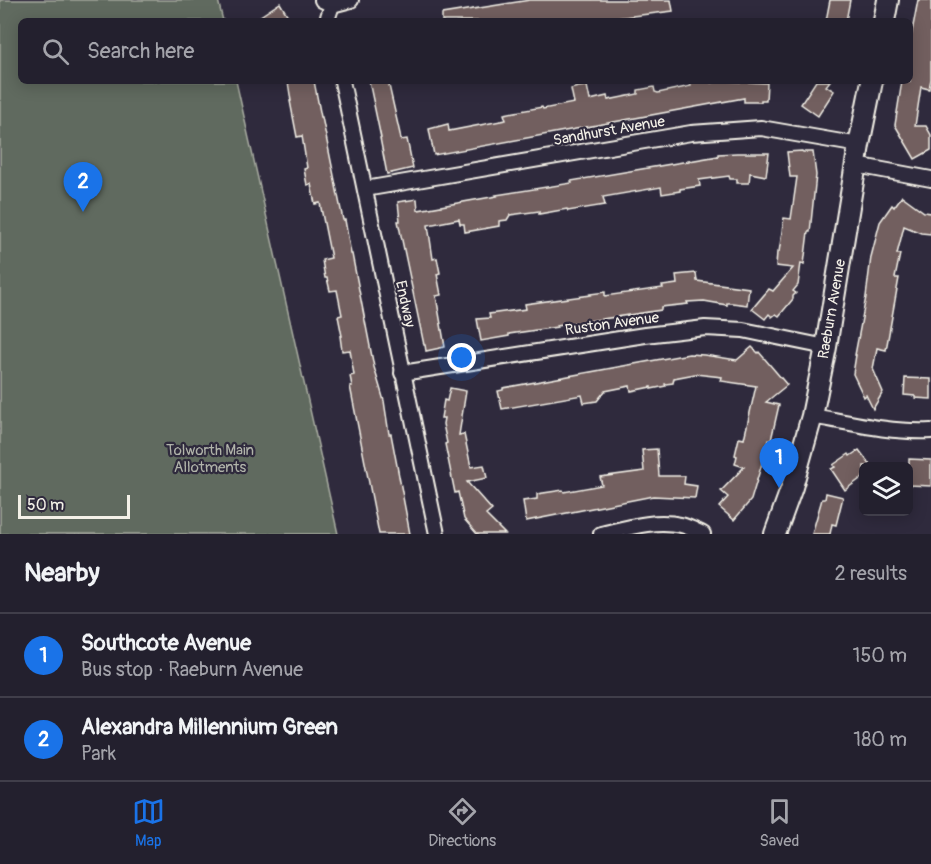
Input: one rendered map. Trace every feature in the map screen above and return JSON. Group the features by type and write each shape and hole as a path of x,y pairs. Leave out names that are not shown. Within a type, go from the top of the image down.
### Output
{"street":[{"path":"328,18 327,3 351,0"},
{"path":"885,18 888,0"},
{"name":"Endway","path":"343,84 437,534"},
{"name":"Raeburn Avenue","path":"776,534 812,416 826,348 859,145 871,84"},
{"name":"Sandhurst Avenue","path":"365,189 691,133 761,128 859,145"},
{"path":"856,165 931,179"},
{"name":"Ruston Avenue","path":"402,373 645,335 705,328 743,330 826,348"},
{"path":"812,416 880,428 915,432 931,431"},
{"path":"601,534 649,523 684,526 703,534"}],"green space":[{"name":"Tolworth Main Allotments","path":"0,0 218,0 222,18 18,18 18,84 237,84 338,534 0,534"}],"building":[{"path":"530,0 671,0 673,11 616,18 442,18 442,14"},
{"path":"830,0 850,0 847,18 827,18"},
{"path":"918,0 931,0 931,79 929,89 921,87 915,126 926,126 931,135 931,150 915,159 895,125 902,84 913,84 913,26"},
{"path":"280,3 289,18 258,18"},
{"path":"288,84 315,84 343,220 345,220 374,367 384,401 389,434 391,434 410,534 379,534 350,386 352,386 350,376 354,375 350,350 342,351 338,316 342,315 337,290 330,291 322,260 331,258 320,203 315,204 311,184 307,185 302,136 297,137"},
{"path":"370,84 389,84 401,140 407,139 413,168 387,174"},
{"path":"691,84 767,84 766,100 744,102 744,98 434,155 429,129 448,124 449,131 506,120 504,114 574,103 571,89 578,87 587,86 590,100 607,96 608,100 638,94 638,90 654,87 655,92 658,93 691,86"},
{"path":"814,84 828,84 826,86 834,91 818,116 801,104"},
{"path":"787,152 813,152 816,175 804,264 801,263 798,285 793,291 796,293 793,299 779,316 776,314 772,317 769,314 765,319 752,309 769,289 773,291 793,268 776,266 777,252 779,252 784,218 791,219 797,177 790,177"},
{"path":"769,153 766,176 750,173 749,183 737,183 737,179 730,179 729,176 699,180 700,186 662,194 661,187 603,197 605,205 568,211 567,209 539,214 539,211 510,215 507,220 499,221 499,226 465,232 464,224 460,224 459,219 428,225 433,259 437,258 440,273 437,274 441,295 436,296 445,347 426,351 398,221 400,221 398,202 417,199 418,210 718,156 718,154"},
{"path":"902,196 924,212 931,213 931,234 921,233 904,226 897,254 900,254 895,278 899,278 886,350 877,348 873,369 883,392 873,409 866,395 864,397 853,374 855,355 871,257 880,222 892,205 894,207"},
{"path":"696,273 697,281 749,288 747,305 727,303 727,305 704,301 687,302 688,304 661,307 661,310 509,334 509,336 481,341 477,319 490,318 489,314 526,309 525,304 590,294 605,292 605,296 663,288 662,286 677,284 676,275"},
{"path":"752,347 787,385 766,402 779,405 771,440 769,440 751,500 734,520 719,507 728,497 721,491 744,467 735,464 737,456 735,455 739,438 744,439 756,386 721,381 722,377 695,374 674,378 673,383 651,389 651,387 631,391 630,386 605,391 597,401 584,403 582,395 502,409 498,391 503,388 689,354 737,360"},
{"path":"905,378 931,379 931,399 904,395"},
{"path":"450,388 466,391 459,435 464,434 471,467 484,465 487,478 467,482 492,510 486,515 505,534 477,534 464,519 458,492 455,493 445,444 447,443 444,418 441,418 444,400 447,401"},
{"path":"657,449 659,476 685,476 684,484 697,486 695,498 653,496 526,521 523,501 537,499 537,494 602,485 600,477 644,471 642,450"},
{"path":"859,450 868,462 859,462 859,480 845,490 831,469 849,454 850,456"},
{"path":"909,459 931,460 931,486 913,485 913,462 909,462"},
{"path":"826,493 843,497 836,525 832,524 830,534 812,534 822,499 825,499"}],"place":[{"name":"Alexandra Millennium Green","path":"83,212"},
{"name":"Southcote Avenue","path":"779,488"}]}
